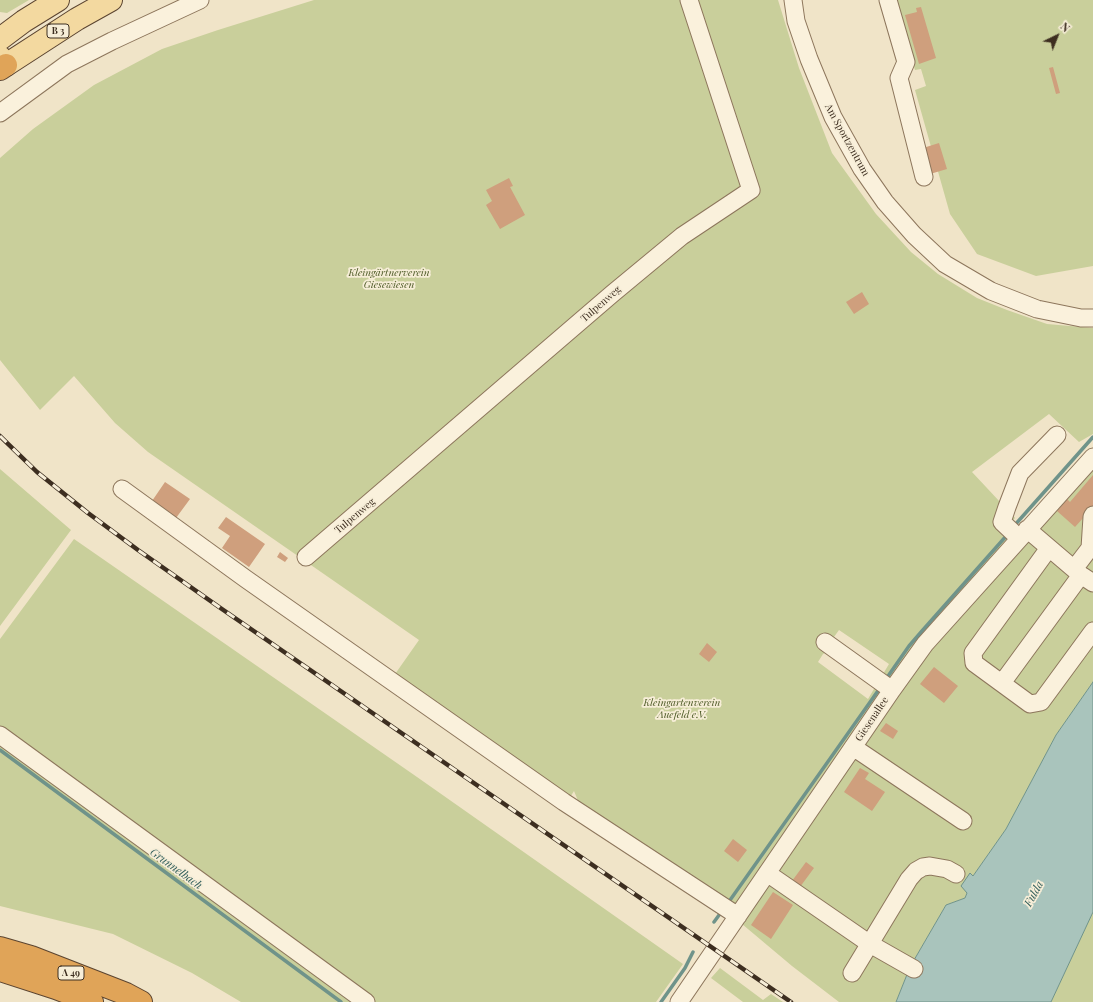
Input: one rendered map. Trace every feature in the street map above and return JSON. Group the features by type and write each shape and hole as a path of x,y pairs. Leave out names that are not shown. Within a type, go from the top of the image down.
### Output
{"highway":[{"name":"A 49","path":"0,948 32,957 126,994 141,1002"},
{"name":"A 49","path":"0,970 56,988 92,1002"}],"main road":[{"name":"B 3","path":"0,39 24,21 58,0"},
{"name":"B 3","path":"2,64 111,0"}],"street":[{"path":"0,113 67,64 112,41 200,0"},
{"name":"Tulpenweg","path":"306,557 612,294 682,236 751,190 689,0"},
{"name":"Am Sportzentrum","path":"793,0 796,21 832,117 862,170 885,202 914,235 945,264 991,291 1037,309 1081,318 1093,318"},
{"path":"888,0 906,62 899,78 924,177"},
{"path":"1057,435 1020,473 1002,522 1017,532 1049,548 1083,575"},
{"name":"Giesenallee","path":"679,1002 730,914 767,873 853,747 886,686 925,644 1017,532 1093,457"},
{"path":"122,489 246,579 564,802 730,914"},
{"path":"1002,683 1083,575 1090,548 1093,515"},
{"path":"1049,548 973,653 974,662 1030,704 1041,702 1093,631"},
{"path":"825,642 886,686"},
{"path":"0,735 366,1002"},
{"path":"853,747 963,821"},
{"path":"852,973 909,879 916,871 923,867 930,866 947,869 956,874"},
{"path":"767,873 870,944 914,969"}],"green space":[{"path":"0,0 29,0 7,13 0,12"},
{"path":"314,0 778,0 799,68 832,153 876,214 911,252 938,274 977,298 1047,324 1093,328 1093,434 1079,442 1049,414 972,472 1015,518 1004,530 1023,547 1093,469 1093,682 1056,735 1006,829 973,876 970,874 965,898 946,905 910,967 896,1002 839,1002 792,966 742,924 581,808 574,791 569,799 393,677 419,640 148,452 115,423 74,376 40,410 0,360 0,158 33,129 94,85 162,49","holes":["839,630 889,664 868,699 818,662 823,654 827,652"]},
{"path":"894,0 1093,0 1093,266 1036,276 977,254 950,214 915,90 926,86 921,69 915,70"},
{"path":"0,469 71,530 0,626"},
{"path":"74,539 683,964 656,1002 374,1002 0,727 0,639"},
{"path":"0,743 355,1002 241,1002 192,973 113,934 0,906"},
{"path":"1093,912 1093,1002 1051,1002 1089,920"},
{"path":"720,968 763,1000 771,994 783,1002 743,1002 711,978"}],"water":[{"name":"Fulda","path":"1093,682 1093,912 1051,1002 896,1002 910,967 946,905 965,898 967,893 961,886 970,873 973,876 1006,829 1056,735"}],"building":[{"path":"921,7 936,58 919,64 905,15 917,12 916,8"},
{"path":"1053,67 1060,93 1056,94 1049,68"},
{"path":"939,143 947,169 930,174 923,148"},
{"path":"509,178 513,186 510,187 525,215 500,229 486,205 492,201 486,190"},
{"path":"862,292 869,304 854,314 846,302"},
{"path":"1093,475 1093,507 1075,527 1057,511 1067,499 1070,502"},
{"path":"165,482 190,499 176,518 152,501"},
{"path":"226,517 265,544 249,567 222,548 230,536 218,528"},
{"path":"280,552 288,558 285,562 277,557"},
{"path":"707,643 717,652 709,662 699,654"},
{"path":"934,667 958,686 944,703 920,684"},
{"path":"886,723 898,731 893,739 880,731"},
{"path":"860,768 869,773 865,779 885,792 872,811 844,792"},
{"path":"733,839 747,850 738,862 724,851"},
{"path":"806,862 814,868 800,887 792,881"},
{"path":"773,892 793,905 771,939 751,925"}],"waterway":[{"path":"1014,526 1093,437"},
{"path":"886,679 909,646 1008,534"},
{"path":"728,903 880,688"},
{"name":"Grunnelbach","path":"0,750 341,1002"},
{"path":"714,922 722,911"},
{"path":"661,1002 685,968 693,952"}],"railway":[{"path":"0,436 37,472 88,513 138,550 791,1002"}],"park label":[{"name":"Kleingärtnerverein Giesewiesen","path":"389,278"},
{"name":"Kleingartenverein Auefeld e.V.","path":"682,708"}]}
